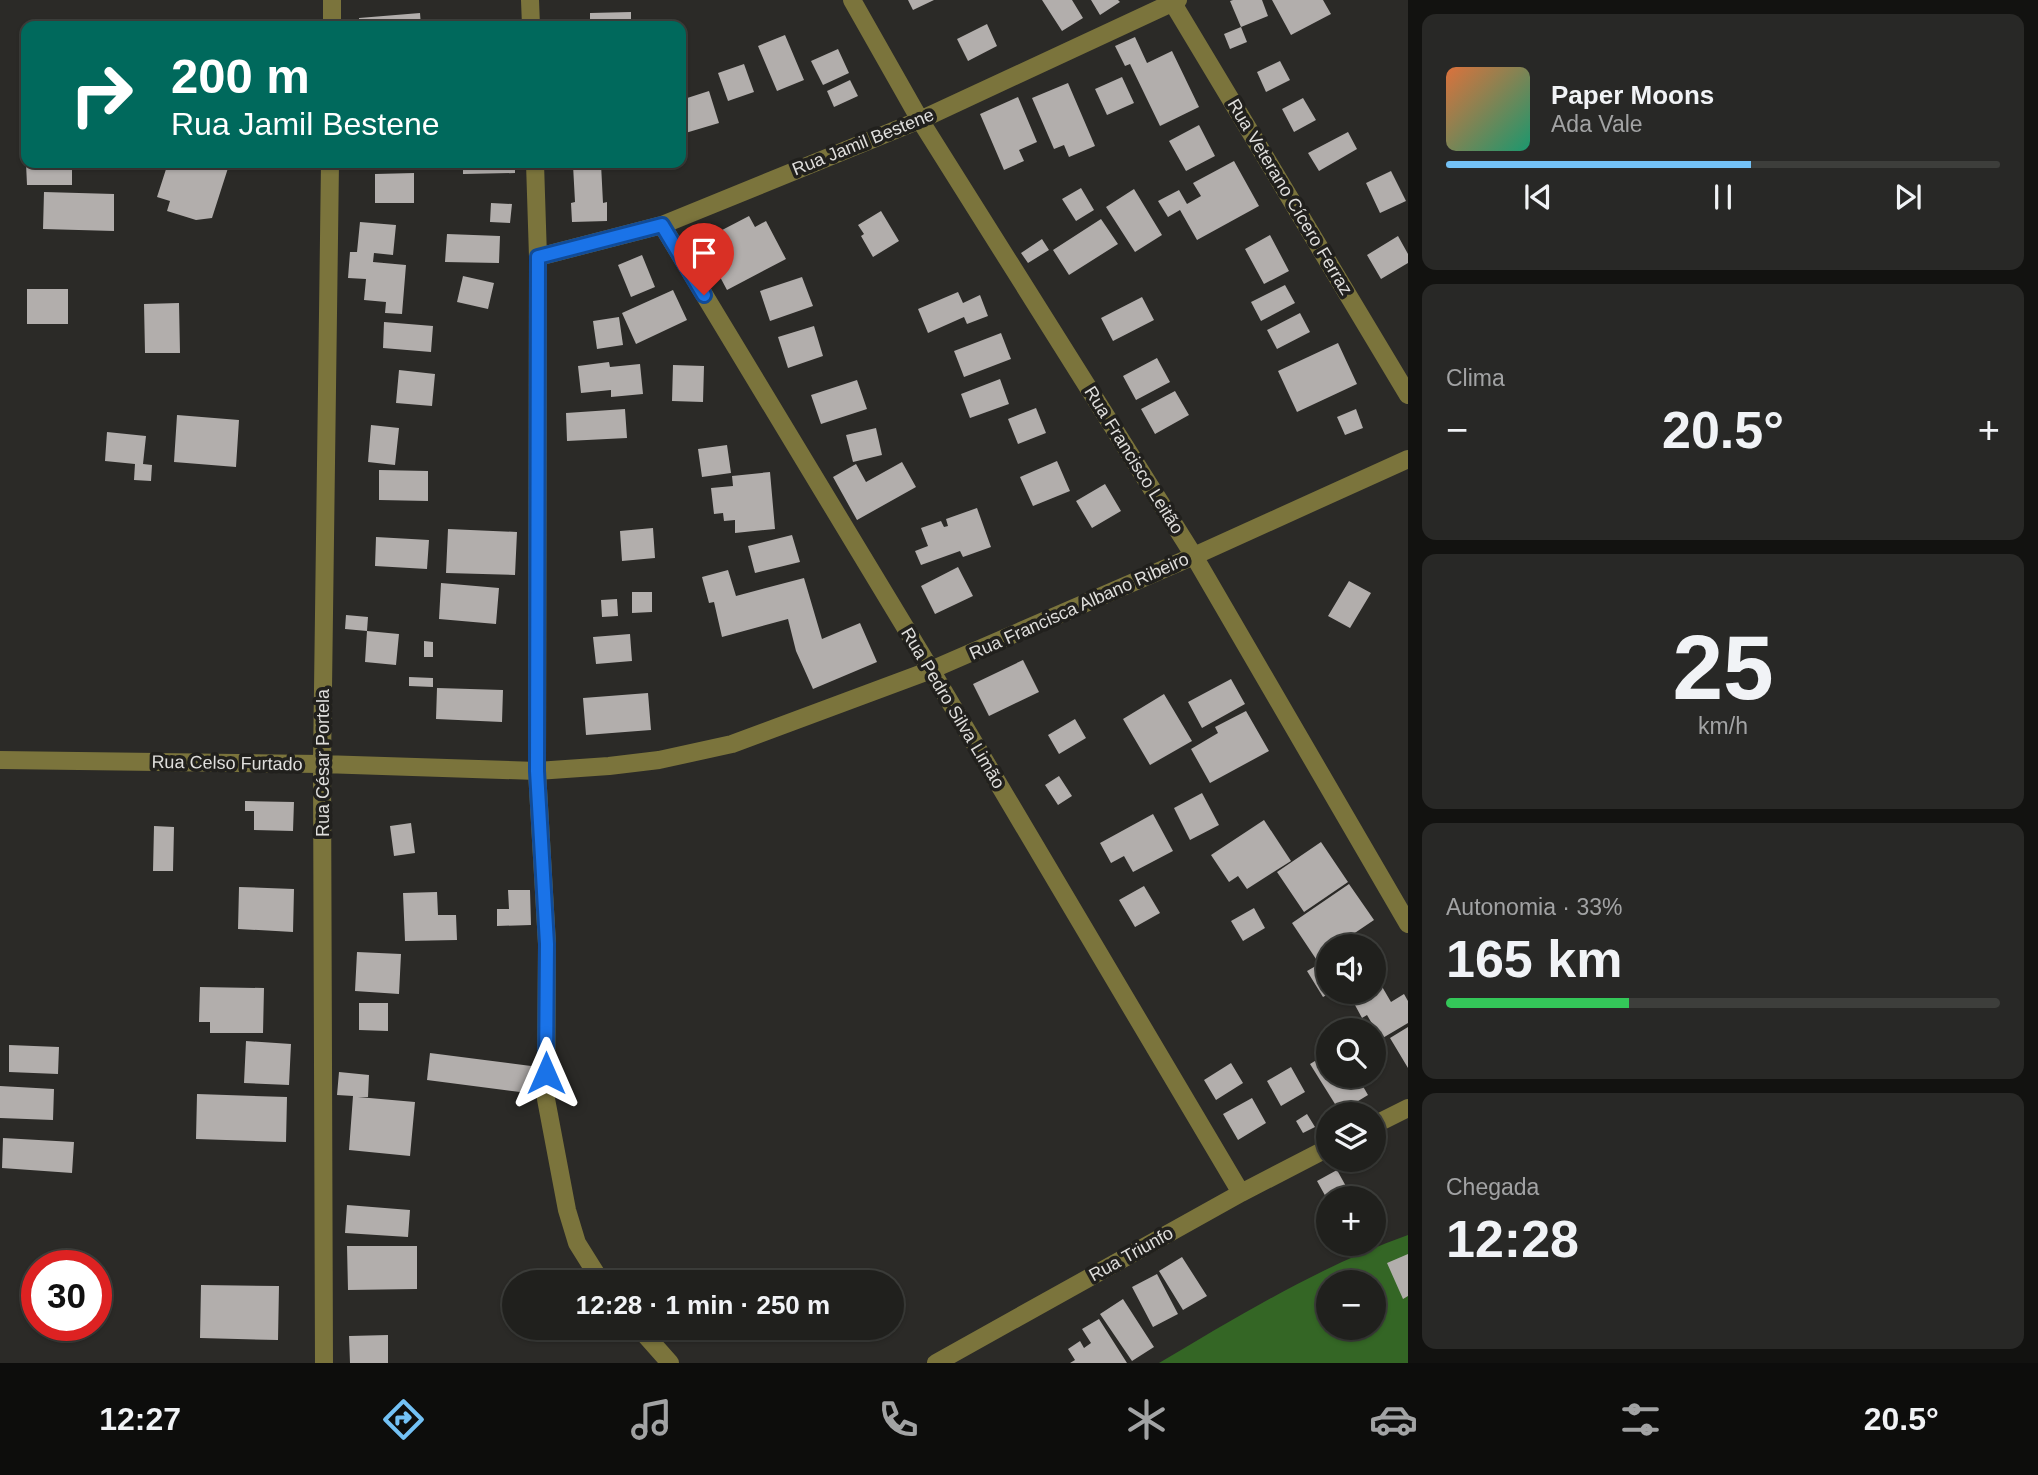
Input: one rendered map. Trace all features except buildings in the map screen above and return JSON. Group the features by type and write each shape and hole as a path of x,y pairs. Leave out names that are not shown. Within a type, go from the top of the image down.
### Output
{"street":[{"path":"332,0 332,21"},
{"path":"530,0 531,21"},
{"name":"Rua Francisco Leitão","path":"852,0 920,120 1194,556 1408,924"},
{"name":"Rua Jamil Bestene","path":"538,257 662,225 920,120 1174,1"},
{"name":"Rua Veterano Cícero Ferraz","path":"1174,1 1408,395"},
{"name":"Rua César Portela","path":"324,1363 322,764 330,168"},
{"path":"535,168 538,257 537,771 547,944 546,1099 567,1210 577,1242 594,1270"},
{"name":"Rua Pedro Silva Limão","path":"662,225 931,670 1241,1193"},
{"name":"Rua Francisca Albano Ribeiro","path":"537,771 659,760 732,744 931,670 1194,556 1408,459"},
{"name":"Rua Celso Furtado","path":"0,760 322,764 537,771"},
{"path":"1386,1119 1408,1108"},
{"name":"Rua Triunfo","path":"936,1363 1241,1193 1316,1155"},
{"path":"650,1340 670,1363"}],"green space":[{"path":"1408,1235 1408,1363 1159,1363 1316,1275 1316,1340 1386,1340 1386,1270 1326,1270 1354,1256 1386,1256 1386,1243"}],"route":[{"path":"546,1073 547,944 537,771 538,257 662,225 704,295"}]}
